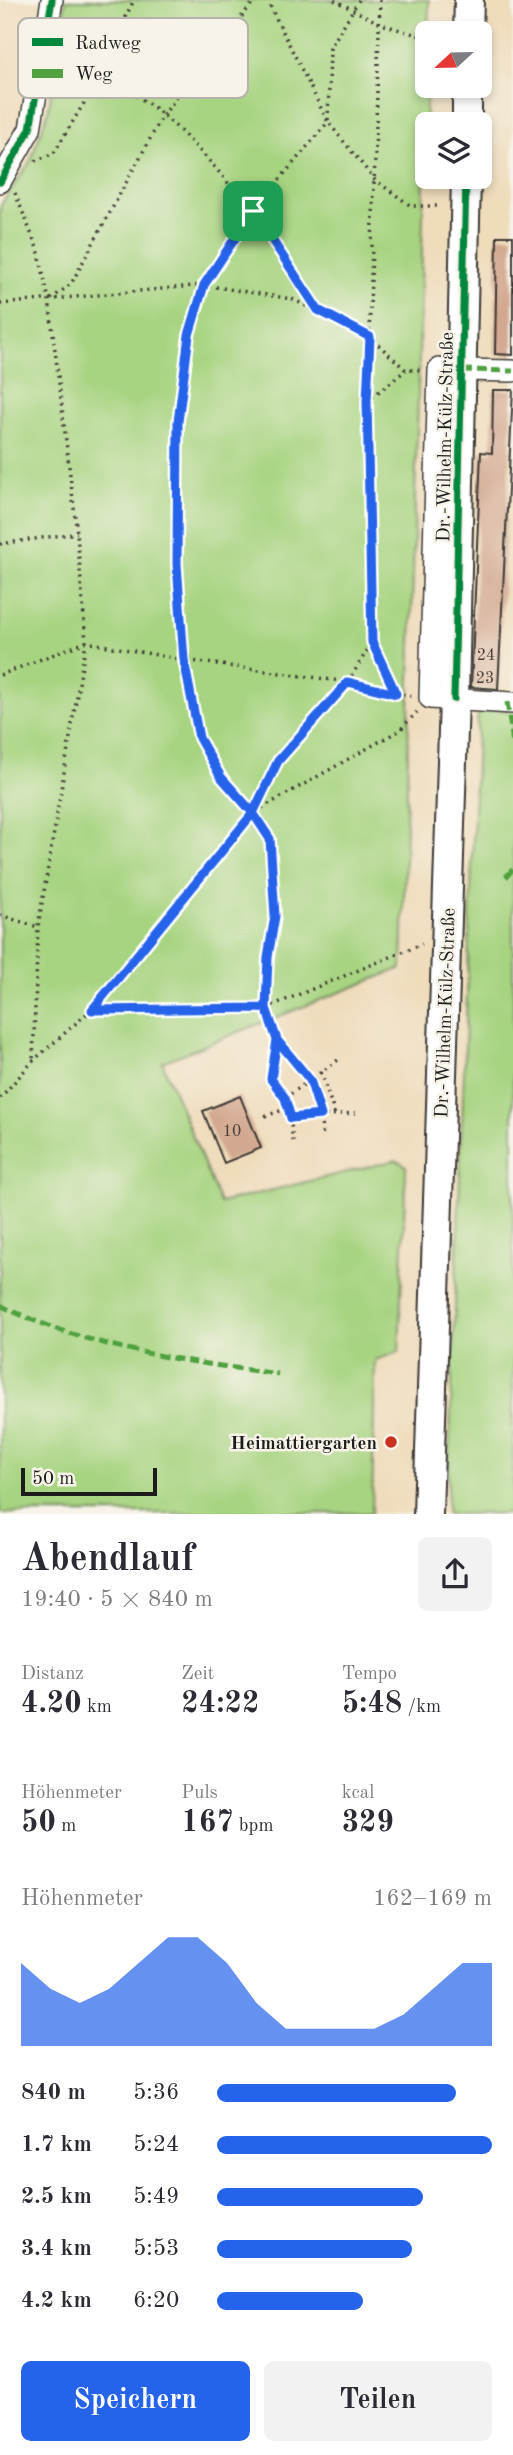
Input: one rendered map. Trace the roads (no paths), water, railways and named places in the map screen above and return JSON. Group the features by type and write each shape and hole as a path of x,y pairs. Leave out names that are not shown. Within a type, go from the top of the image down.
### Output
{"main road":[{"path":"468,21 469,0"},
{"name":"Dr.-Wilhelm-Külz-Straße","path":"428,1514 450,370 465,189"}],"street":[{"path":"49,18 52,0"},
{"path":"3,178 30,129 35,98"},
{"path":"450,370 513,371"},
{"path":"442,699 513,703"}],"place":[{"name":"Heimattiergarten","path":"391,1442"}]}
